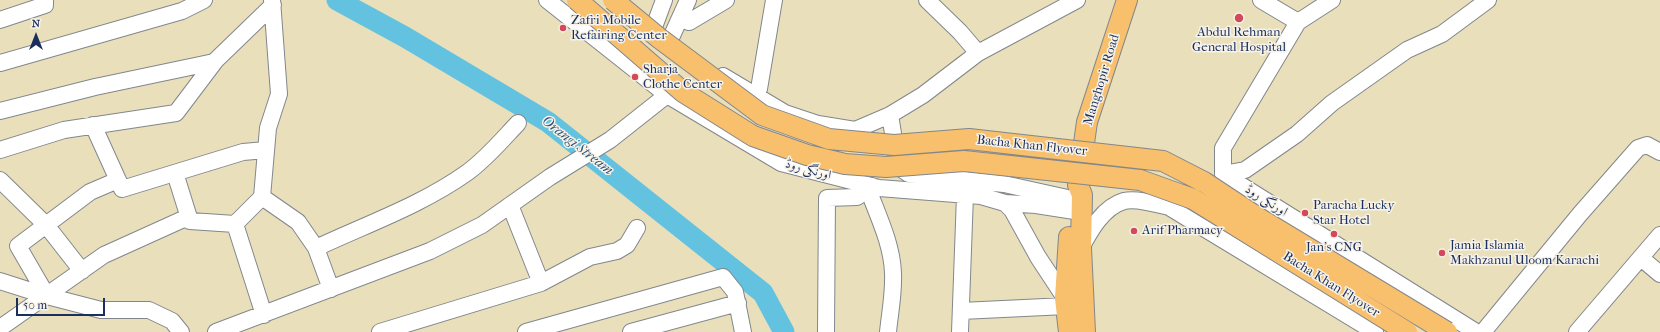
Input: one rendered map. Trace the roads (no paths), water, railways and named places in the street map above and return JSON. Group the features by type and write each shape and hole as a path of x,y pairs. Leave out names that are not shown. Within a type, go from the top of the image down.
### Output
{"main road":[{"name":"Bacha Khan Flyover","path":"577,0 683,92 753,136 807,155 845,164 886,167 964,162 1140,180 1194,199 1407,332"},
{"name":"Bacha Khan Flyover","path":"613,0 659,38 762,115 829,139 894,145 969,139 1163,160 1204,182 1257,217 1447,332"},
{"name":"Manghopir Road","path":"1069,332 1065,302 1076,202 1087,122 1127,0"},
{"name":"Manghopir Road","path":"1076,202 1085,332"}],"street":[{"path":"0,20 45,5 45,0"},
{"path":"0,63 182,11 204,0"},
{"name":"اورنگی روڈ","path":"547,0 666,95 782,164 870,188 965,195 996,200 1005,204 1036,205 1076,202"},
{"path":"621,0 702,64 786,113 818,124 855,130 869,126 890,115 923,95 978,53 1077,0"},
{"path":"654,27 664,0"},
{"path":"670,40 681,19 688,0"},
{"path":"681,19 689,22 726,0"},
{"path":"759,89 774,0"},
{"path":"927,0 960,32 978,53"},
{"path":"1261,0 1298,22"},
{"path":"1332,0 1298,22 1223,148 1223,174 1244,170 1296,134 1332,103 1401,54 1442,34 1488,0"},
{"path":"0,150 64,130 176,113 216,60 273,3"},
{"path":"175,173 190,221 234,224 262,197 268,128 279,94 273,3"},
{"path":"0,111 136,78 191,68 216,60"},
{"path":"216,332 430,251 482,225 550,177 610,140 666,95"},
{"path":"890,115 898,164 909,174 1004,184 1076,202"},
{"path":"316,248 429,198 468,172 518,123"},
{"path":"92,126 122,189 243,152 266,150"},
{"path":"1483,332 1580,214 1638,148 1648,145 1660,152"},
{"name":"اورنگی روڈ","path":"1223,174 1476,332"},
{"path":"0,180 46,225 82,271"},
{"path":"47,296 18,246 90,192 118,180"},
{"path":"826,332 827,198 857,197 870,188 889,247 893,272 893,289 888,332"},
{"path":"960,332 965,195"},
{"path":"262,197 298,222 316,248 331,289"},
{"path":"1080,248 1093,226 1108,209 1124,201 1148,202 1169,207 1376,332"},
{"path":"961,310 1065,302 1012,210 1005,204"},
{"path":"510,205 541,283"},
{"path":"0,328 104,255 188,217"},
{"path":"234,224 264,315"},
{"path":"380,332 541,283 590,257 617,251 627,245 638,228"},
{"path":"1577,332 1660,235"},
{"path":"1641,258 1660,274"},
{"path":"526,332 723,277 735,292 743,332"},
{"path":"0,281 47,296 101,310 149,310 172,321 181,332"},
{"path":"631,332 738,303"}],"waterway":[{"name":"Orangi Stream","path":"337,0 405,37 548,122 763,293 784,332"}],"place":[{"name":"Abdul Rehman General Hospital","path":"1239,18"},
{"name":"Zafri Mobile Refairing Center","path":"563,28"},
{"name":"Sharja Clothe Center","path":"635,77"},
{"name":"Paracha Lucky Star Hotel","path":"1305,213"},
{"name":"Arif Pharmacy","path":"1134,231"},
{"name":"Jan's CNG","path":"1334,234"},
{"name":"Jamia Islamia Makhzanul Uloom Karachi","path":"1442,253"}]}
